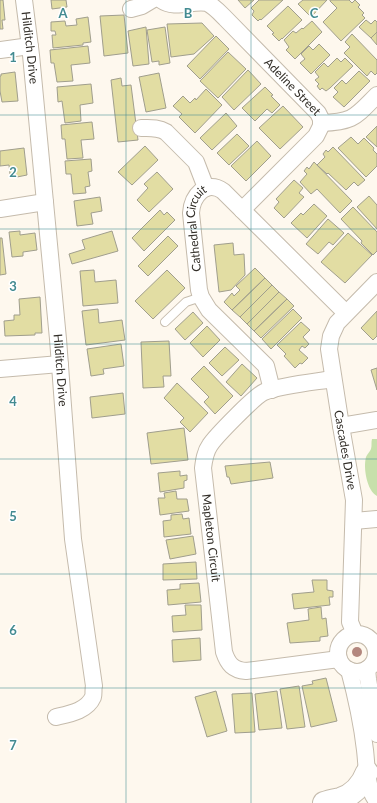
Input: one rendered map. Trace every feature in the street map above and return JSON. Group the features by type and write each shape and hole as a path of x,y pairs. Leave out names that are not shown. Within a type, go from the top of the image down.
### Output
{"main road":[{"path":"324,803 348,795 360,786 367,772"}],"street":[{"name":"Hilditch Drive","path":"24,0 30,46 60,364 73,540 94,686 92,697 86,705 79,710 56,717"},
{"path":"131,9 142,6 152,0"},
{"name":"Adeline Street","path":"161,0 167,4 201,2 212,7 226,19 305,99 318,113 321,119 319,132 316,136 242,210"},
{"path":"0,50 30,46"},
{"path":"321,123 343,122 354,118 377,95"},
{"path":"141,128 160,129 166,132 196,162 206,188"},
{"name":"Cathedral Circuit","path":"272,390 266,366 209,310 201,297 191,213 196,196 206,188 211,186 217,187 346,313"},
{"path":"0,209 45,202"},
{"name":"Cascades Drive","path":"355,634 350,622 354,500 333,379 330,341 334,329 346,313 377,282"},
{"path":"0,369 60,364"},
{"name":"Mapleton Circuit","path":"333,379 263,393 256,398 209,445 203,468 224,652 227,661 231,666 238,670 246,671 344,665"},
{"path":"341,426 377,420"},
{"path":"354,521 377,519"},
{"path":"377,734 368,679 375,650 374,640 355,634 344,639 339,648 365,750 367,772 374,798 377,801"},
{"path":"344,665 355,672 373,662"}],"lane":[{"path":"165,322 186,302 201,297"}],"shaded area":[{"path":"372,439 377,439 377,496 368,484 365,467 366,457 371,449"}],"building":[{"path":"0,0 3,0 5,20 2,20 3,29 0,29"},
{"path":"51,0 66,0 67,7 52,9"},
{"path":"238,0 254,0 245,8"},
{"path":"259,0 283,0 258,21 252,15 254,11 251,8"},
{"path":"303,0 327,0 311,17 298,4"},
{"path":"330,0 349,0 352,3 355,0 360,5 358,7 364,13 362,15 365,18 341,41 323,22 337,8"},
{"path":"288,6 302,20 279,41 267,26"},
{"path":"124,15 128,53 104,56 100,16"},
{"path":"88,17 91,42 83,43 83,45 53,48 52,35 56,35 55,31 51,31 51,22 65,21 66,26 77,25 76,19"},
{"path":"366,20 371,24 375,20 377,22 377,32 371,38 359,27"},
{"path":"312,21 322,32 295,59 286,50 289,47 284,40 293,31 296,33"},
{"path":"202,23 214,36 194,54 171,57 167,24"},
{"path":"146,27 149,64 133,66 128,31"},
{"path":"165,27 170,63 159,65 159,61 152,62 147,30"},
{"path":"377,32 377,45 371,38"},
{"path":"352,34 377,60 377,73 375,75 371,71 367,76 344,53 350,47 345,42"},
{"path":"216,36 229,49 200,79 187,66"},
{"path":"319,44 330,55 311,74 300,63 305,59 301,54 309,46 313,50"},
{"path":"88,46 90,63 71,65 73,81 57,82 54,63 51,63 50,50"},
{"path":"228,52 246,69 218,98 200,81"},
{"path":"337,58 341,62 345,58 353,66 326,91 322,88 320,90 317,86 319,84 315,80 319,77 315,72 324,63 328,67"},
{"path":"248,70 261,84 234,110 222,97"},
{"path":"359,71 370,81 344,107 333,97 338,92 334,88 342,80 346,84"},
{"path":"15,72 18,101 2,102 0,76 1,74"},
{"path":"159,73 166,108 146,112 139,77"},
{"path":"121,78 122,86 131,85 138,140 118,142 111,80"},
{"path":"91,84 93,103 80,105 81,121 65,123 62,101 58,102 57,87"},
{"path":"265,87 280,105 272,113 267,109 255,121 242,108"},
{"path":"206,89 222,105 195,133 179,117 182,114 173,106 183,96 190,103 195,98 196,100"},
{"path":"283,106 303,127 280,149 259,128"},
{"path":"226,113 237,126 212,150 200,138"},
{"path":"92,122 94,139 81,140 83,158 67,159 65,139 62,139 61,125"},
{"path":"377,126 377,147 366,137"},
{"path":"237,134 249,146 229,165 217,153"},
{"path":"351,137 358,144 364,138 374,148 373,150 377,154 377,166 366,177 338,148"},
{"path":"257,141 271,156 246,181 231,166"},
{"path":"145,146 158,160 132,185 118,172"},
{"path":"333,147 365,180 358,186 354,182 346,190 317,165 325,157 323,154 326,150 328,152"},
{"path":"24,148 27,175 17,177 16,174 10,174 9,165 0,166 0,151"},
{"path":"91,159 92,171 88,172 90,186 85,187 86,193 73,194 71,174 66,174 65,161"},
{"path":"314,162 352,201 340,213 317,189 311,194 300,182 307,174 304,171 307,167 309,169"},
{"path":"157,172 173,189 149,212 137,200 148,188 144,184"},
{"path":"294,180 303,188 299,193 304,197 284,218 274,208 279,202 276,199"},
{"path":"369,196 377,205 377,229 357,207"},
{"path":"100,197 102,211 91,213 93,224 77,226 74,201"},
{"path":"314,204 327,216 307,238 291,223 301,213 303,215"},
{"path":"353,207 377,232 377,251 373,255 341,219"},
{"path":"160,210 164,215 167,212 175,220 144,251 132,238"},
{"path":"328,219 344,233 333,245 329,242 318,254 306,244"},
{"path":"20,231 20,235 35,233 37,250 23,252 23,256 12,257 9,232"},
{"path":"112,231 118,251 72,264 69,254 85,249 82,240"},
{"path":"348,233 372,255 345,283 321,262"},
{"path":"168,236 178,246 148,276 138,266"},
{"path":"0,238 2,238 6,274 0,275"},
{"path":"233,243 234,255 244,254 245,275 231,290 219,292 214,245"},
{"path":"255,268 265,278 232,310 224,302 232,293 234,296 240,290 236,286"},
{"path":"94,270 95,282 116,280 118,303 83,306 80,271"},
{"path":"167,270 185,288 153,319 135,301"},
{"path":"265,278 272,285 240,317 232,310"},
{"path":"272,285 279,292 247,324 240,317"},
{"path":"279,292 287,299 254,331 247,324"},
{"path":"40,297 42,333 35,333 35,335 5,336 4,321 14,320 14,315 20,315 19,299"},
{"path":"287,299 294,306 261,338 254,331"},
{"path":"98,309 99,323 122,320 125,340 86,345 82,311"},
{"path":"293,309 302,318 271,349 262,339"},
{"path":"377,311 377,336 373,340 361,328"},
{"path":"193,312 203,323 185,340 175,329"},
{"path":"301,322 310,330 303,337 309,344 305,348 302,346 299,350 308,358 295,368 284,356 286,354 277,345"},
{"path":"207,326 220,340 203,357 190,343"},
{"path":"169,341 171,376 163,376 164,387 143,388 141,342"},
{"path":"121,344 124,366 103,369 104,374 91,376 87,349"},
{"path":"225,347 239,360 222,376 209,363"},
{"path":"242,364 257,378 241,396 226,382"},
{"path":"204,366 233,396 215,414 204,402 209,397 191,379"},
{"path":"377,368 377,390 371,370"},
{"path":"177,383 208,413 190,432 180,422 184,418 164,398"},
{"path":"123,393 125,414 92,418 90,397"},
{"path":"184,428 188,460 151,464 147,433"},
{"path":"270,462 273,478 231,484 229,477 227,477 225,466"},
{"path":"180,471 180,476 187,475 187,480 184,481 184,488 160,492 158,473"},
{"path":"176,491 177,499 187,499 189,511 160,515 158,498 165,498 164,493"},
{"path":"182,514 183,519 189,518 191,534 164,537 163,521 171,520 171,515"},
{"path":"193,536 196,554 170,559 166,540"},
{"path":"196,562 197,579 163,580 163,564"},
{"path":"312,580 327,580 327,590 333,591 333,597 329,597 330,605 294,609 292,594 314,592"},
{"path":"199,583 201,602 168,605 167,590 180,589 180,584"},
{"path":"185,605 201,605 202,630 173,632 172,616 186,615"},
{"path":"321,607 322,619 326,618 328,636 320,637 320,641 290,643 287,623 309,620 308,609"},
{"path":"200,638 201,660 173,662 172,640"},
{"path":"326,678 337,721 311,727 302,686 313,684 312,681"},
{"path":"299,686 305,727 287,729 280,689"},
{"path":"216,691 227,731 207,737 195,697"},
{"path":"277,691 282,728 259,730 255,694"},
{"path":"252,693 255,732 235,733 232,694"}]}
